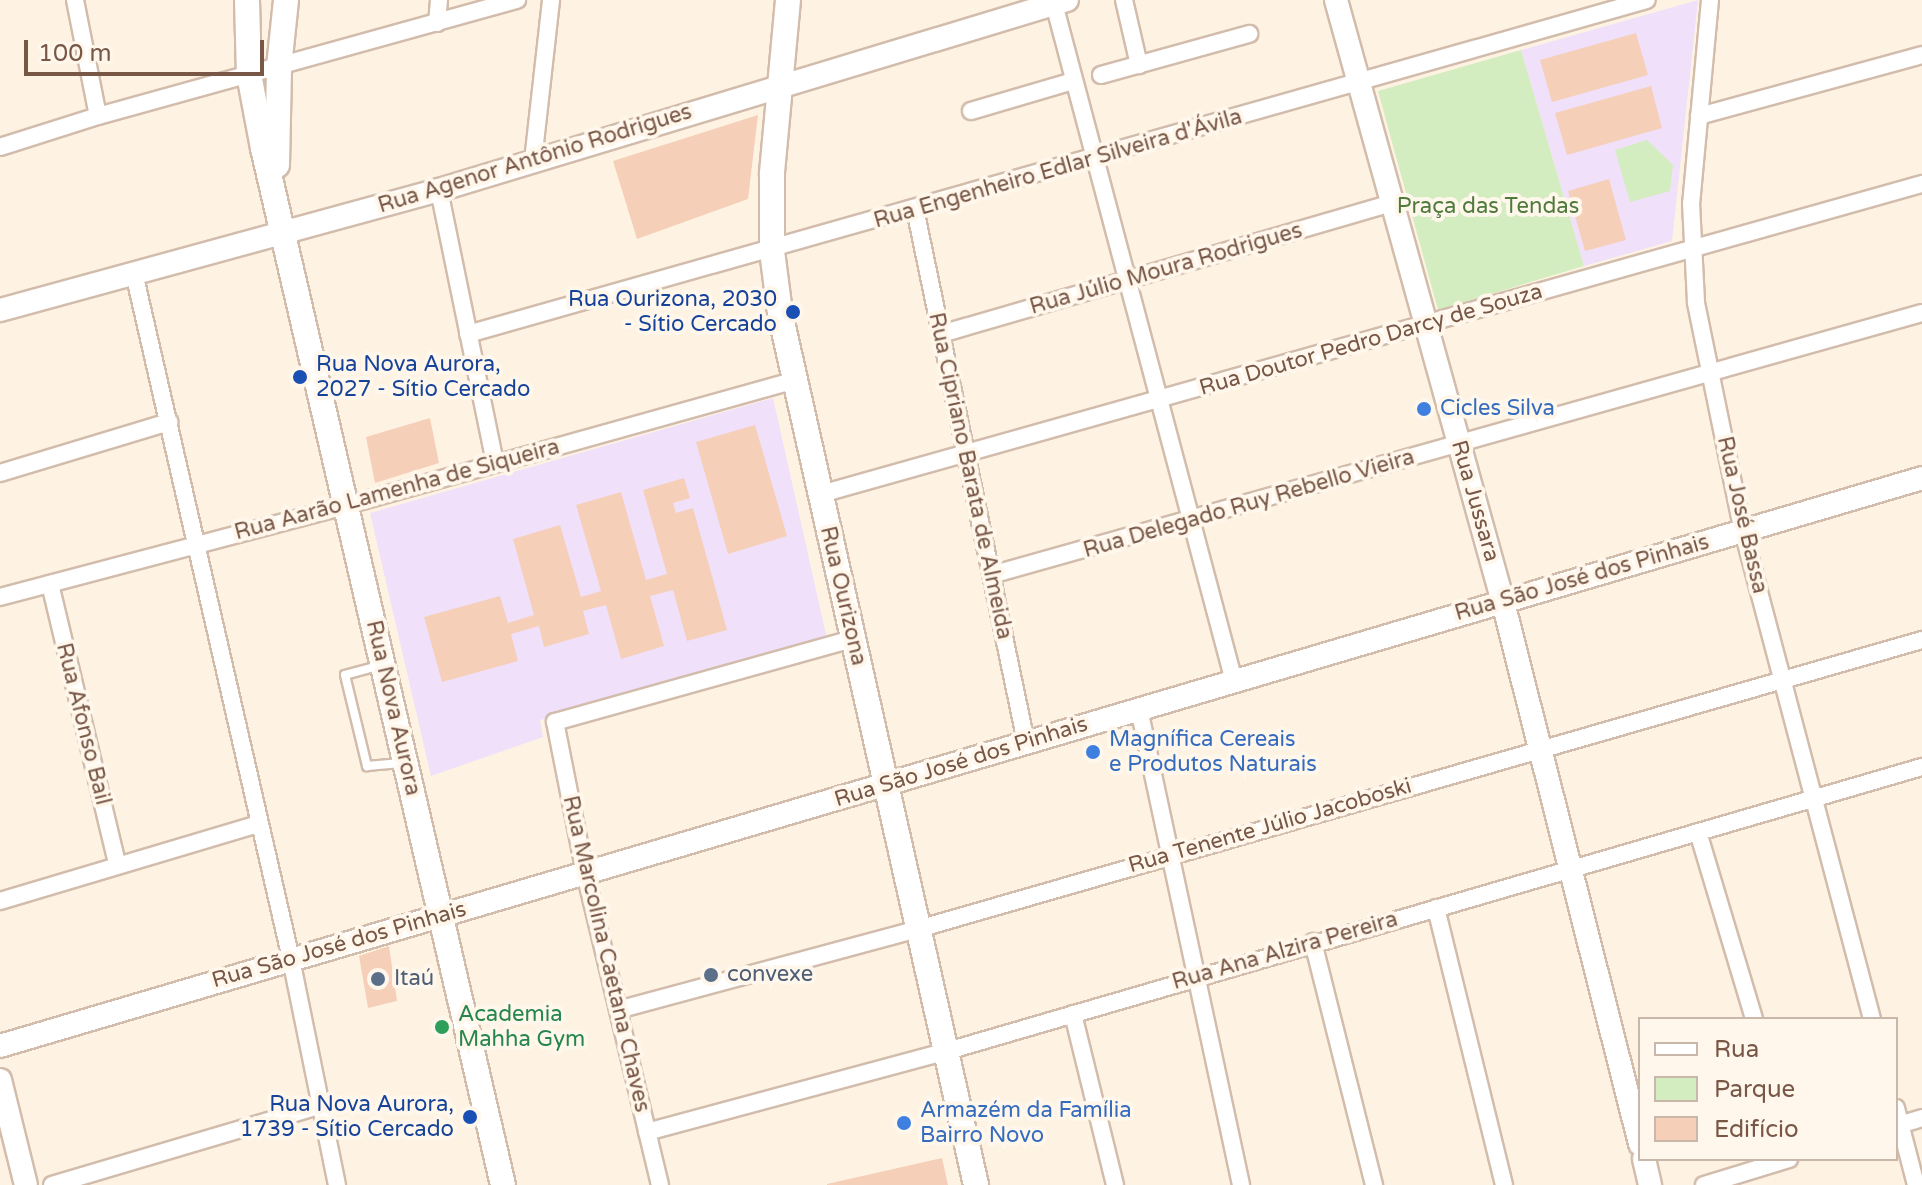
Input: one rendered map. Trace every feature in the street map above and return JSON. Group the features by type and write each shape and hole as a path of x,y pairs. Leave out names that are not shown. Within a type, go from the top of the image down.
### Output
{"main road":[{"name":"Rua Nova Aurora","path":"247,0 249,74 282,231 348,505 503,1185"},
{"name":"Rua Nova Aurora","path":"282,231 277,163 279,67 286,0"},
{"name":"Rua Ourizona","path":"788,0 772,174 772,251 793,381 976,1185"}],"street":[{"path":"75,0 98,116"},
{"path":"437,23 439,0"},
{"path":"0,147 98,116 517,0"},
{"path":"533,161 551,0"},
{"path":"1124,0 1139,65"},
{"name":"Rua Jussara","path":"1336,0 1503,602 1638,1136"},
{"name":"Rua Engenheiro Edlar Silveira d'Ávila","path":"468,334 772,251 1647,0"},
{"name":"Rua José Bassa","path":"1710,0 1691,203 1696,303 1743,531 1871,1017"},
{"path":"1058,1 1073,81 1234,681"},
{"name":"Rua Agenor Antônio Rodrigues","path":"0,310 439,190 1058,1"},
{"path":"1101,75 1249,34"},
{"path":"1699,116 1922,55"},
{"path":"971,111 1073,81"},
{"name":"Rua Doutor Pedro Darcy de Souza","path":"821,494 966,456 1922,184"},
{"path":"439,190 495,463"},
{"name":"Rua Júlio Moura Rodrigues","path":"941,334 1392,203"},
{"name":"Rua Cipriano Barata de Almeida","path":"915,209 1026,742"},
{"path":"134,273 291,959 337,1185"},
{"name":"Rua Delegado Ruy Rebello Vieira","path":"991,575 1922,313"},
{"name":"Rua Aarão Lamenha de Siqueira","path":"0,597 348,505 793,381"},
{"path":"0,473 169,422"},
{"name":"Rua São José dos Pinhais","path":"0,1046 1922,478"},
{"name":"Rua Afonso Bail","path":"50,584 117,864"},
{"name":"Rua Marcolina Caetana Chaves","path":"660,1185 585,873 555,722 852,639"},
{"name":"Rua Tenente Júlio Jacoboski","path":"618,1010 918,929 1922,640"},
{"path":"1139,709 1173,854 1241,1185"},
{"name":"Rua Ana Alzira Pereira","path":"647,1132 944,1052 1196,976 1922,767"},
{"path":"0,901 258,824"},
{"path":"1698,832 1753,1017"},
{"path":"1436,908 1504,1185"},
{"path":"1313,942 1374,1185"},
{"path":"1073,1014 1115,1185"},
{"path":"0,1080 26,1185"},
{"path":"52,1185 322,1105"},
{"path":"1898,1119 1922,1118"},
{"path":"1898,1122 1916,1185"},
{"path":"1644,1161 1650,1185"},
{"path":"1704,1185 1782,1161"}],"lane":[{"path":"384,664 345,675 367,766 405,763"}],"shaded area":[{"path":"1698,0 1672,241 1584,266 1521,50"},
{"path":"773,398 827,639 540,720 543,737 431,776 370,513"}],"green space":[{"name":"Praça das Tendas","path":"1521,50 1584,266 1438,310 1378,91"},
{"path":"1647,140 1673,165 1670,191 1630,202 1615,150"}],"building":[{"path":"1636,33 1648,75 1552,102 1540,60"},
{"path":"1651,86 1662,128 1567,155 1555,113"},
{"path":"758,115 748,199 637,239 613,161"},
{"path":"1609,179 1626,240 1585,251 1568,191"},
{"path":"430,418 439,463 375,483 366,437"},
{"path":"755,425 787,536 728,554 696,442"},
{"path":"684,478 690,498 673,503 676,513 693,508 727,630 687,641 673,590 650,596 664,646 621,659 606,605 583,611 589,634 544,647 539,626 511,634 518,661 442,682 424,617 500,596 508,623 534,615 513,539 560,525 581,597 601,591 576,505 621,492 646,580 667,574 643,490"},
{"name":"Itaú","path":"389,946 397,1001 368,1008 359,956"},
{"path":"942,1158 948,1185 827,1185 827,1184"}],"place":[{"name":"Rua Ourizona, 2030 - Sítio Cercado","path":"793,312"},
{"name":"Rua Nova Aurora, 2027 - Sítio Cercado","path":"300,377"},
{"name":"Cicles Silva","path":"1424,409"},
{"name":"Magnífica Cereais e Produtos Naturais","path":"1093,752"},
{"name":"convexe","path":"711,975"},
{"name":"Itaú","path":"378,979"},
{"name":"Academia Mahha Gym","path":"442,1027"},
{"name":"Rua Nova Aurora, 1739 - Sítio Cercado","path":"470,1117"},
{"name":"Armazém da Família Bairro Novo","path":"904,1123"}]}
